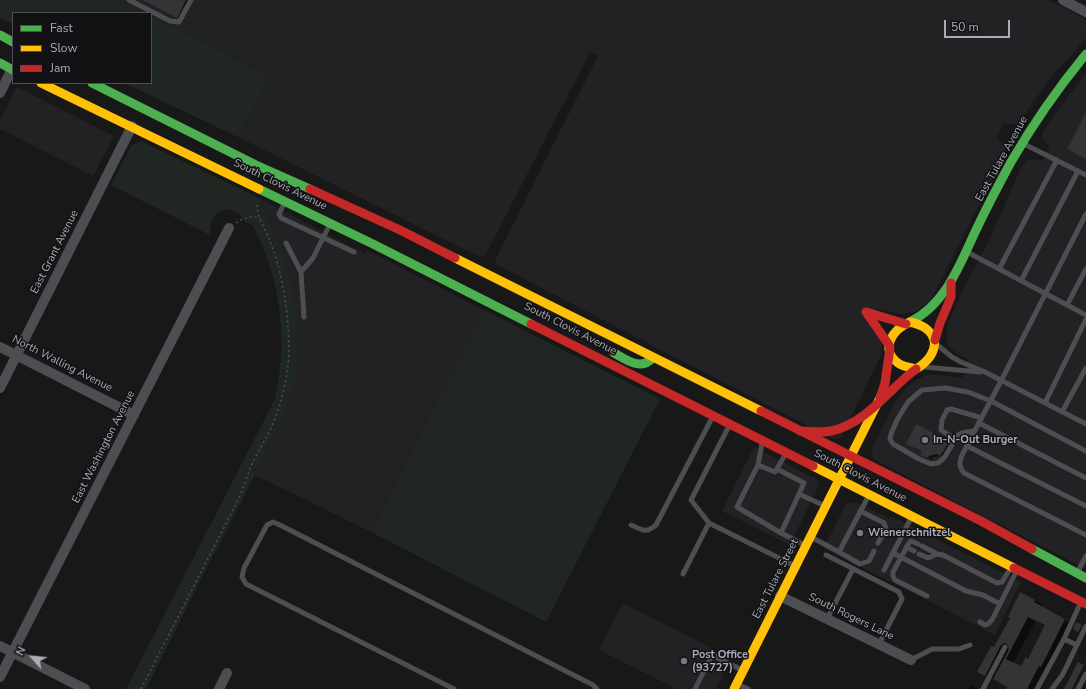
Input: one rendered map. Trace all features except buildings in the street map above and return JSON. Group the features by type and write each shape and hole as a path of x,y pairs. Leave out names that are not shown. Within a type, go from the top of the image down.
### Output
{"main road":[{"path":"0,35 12,41"},
{"name":"East Tulare Avenue","path":"840,479 879,404 885,383 893,333 898,328 926,312 950,283 998,188 1033,125 1086,54"},
{"path":"0,63 12,69"},
{"name":"South Clovis Avenue","path":"43,84 331,223 870,494 1083,603"},
{"name":"South Clovis Avenue","path":"94,84 256,165 400,230 981,521 1086,578"},
{"path":"86,91 120,97"},
{"path":"64,94 94,99"},
{"path":"172,134 179,134 185,130"},
{"name":"East Tulare Avenue","path":"879,404 905,377 931,357 940,323 951,297 950,283"},
{"path":"918,368 904,366 897,362 892,356 890,346 866,312 908,323 918,323 929,331 935,342"},
{"path":"532,324 569,333"},
{"path":"603,347 636,364 646,364 653,358"},
{"path":"800,430 830,431 842,428 879,404"},
{"name":"East Tulare Street","path":"735,686 840,479"}],"street":[{"path":"1063,0 1086,12"},
{"path":"0,93 12,71"},
{"name":"East Grant Avenue","path":"0,388 132,126"},
{"name":"East Washington Avenue","path":"0,677 229,228"},
{"name":"North Walling Avenue","path":"0,346 134,414"},
{"name":"South Rogers Lane","path":"780,596 911,660"},
{"path":"0,646 85,689"},
{"path":"219,689 227,673"}],"lane":[{"path":"129,0 170,21 179,22 191,0"},
{"path":"1023,143 1086,174"},
{"path":"999,269 1057,160"},
{"path":"1021,281 1078,171"},
{"path":"285,201 279,214 281,218 354,252"},
{"path":"1086,214 960,461 960,468 964,472 1086,535"},
{"path":"301,272 313,258 331,223"},
{"path":"286,243 301,272 304,317"},
{"path":"966,252 1086,316"},
{"path":"1067,305 1086,269"},
{"path":"1045,403 1086,319"},
{"path":"935,342 952,357 985,372 1086,424"},
{"path":"918,368 985,372"},
{"path":"1062,412 1086,368"},
{"path":"974,431 958,435 944,458 938,463 931,464 893,444 890,439 897,420 908,402 922,390 945,388 968,392 991,401 1086,451"},
{"path":"955,439 941,430 942,420 947,410 951,409 980,420 1086,478"},
{"path":"631,525 644,531 649,531 656,525 713,415"},
{"path":"730,424 691,500 710,523 796,566"},
{"path":"763,440 758,464 737,507 806,546"},
{"path":"967,446 1086,506"},
{"path":"758,464 775,472 786,452"},
{"path":"777,469 804,483 781,533"},
{"path":"799,494 826,507"},
{"path":"839,552 870,494"},
{"path":"860,511 884,523 886,529 878,543"},
{"path":"884,570 912,516"},
{"path":"454,689 246,584 242,577 244,568 267,526 273,522 280,525 593,685 597,689"},
{"path":"683,574 710,523"},
{"path":"810,537 860,564 869,561 874,551"},
{"path":"927,596 895,580 893,576 893,572 906,547 911,541 937,554 943,555 997,583 1002,582 1015,568"},
{"path":"906,547 928,558 937,554"},
{"path":"893,553 966,591 983,595 1000,604"},
{"path":"826,555 899,592 901,595 902,599 879,644"},
{"path":"1077,573 1086,556"},
{"path":"980,622 985,625 992,620 1015,568"},
{"path":"827,619 853,569"},
{"path":"1038,689 1083,603"},
{"path":"1052,689 1063,674 1086,626"},
{"path":"1064,639 1077,645"},
{"path":"911,660 932,649 959,649 970,646"},
{"path":"983,689 1005,647"},
{"path":"695,689 712,655 743,670"},
{"path":"1078,689 1086,674"},
{"path":"735,686 748,689"}],"path":[{"path":"141,689 239,498 251,467 274,422 282,398 287,372 289,347 285,298 276,257 256,206 262,190"},
{"path":"229,228 248,217 254,216 260,218"}],"shaded area":[{"path":"0,0 120,0 144,12 12,12 12,24 0,18"},
{"path":"120,0 1048,0 1086,19 1086,37 1071,56 1054,73 1017,125 1003,123 997,138 1006,147 1005,153 929,302 915,312 900,314 877,309 882,343 880,358 841,437 833,439 497,265 495,260 598,56 590,52 485,256 478,256 238,137 270,76 152,17 152,12 144,12"},
{"path":"152,17 270,76 238,137 126,84 152,84"},
{"path":"1086,72 1086,569 873,459 872,449 897,399 905,388 928,374 963,378 968,359 956,353 947,344 947,327 956,304 992,234 1021,167 1028,159 1043,160 1050,146 1045,142 1042,136 1044,130"},
{"path":"17,87 114,136 93,176 0,129 0,121"},
{"path":"141,141 261,199 278,241 291,283 298,334 298,351 294,385 287,409 253,474 255,475 146,689 126,689 275,399 281,355 281,332 276,288 263,246 253,226 245,222 241,216 235,212 222,210 213,218 210,227 210,235 111,185 131,146"},
{"path":"261,199 365,254 367,250 484,310 371,532 253,474 290,401 296,373 297,353 295,306 287,267"},
{"path":"484,310 660,399 546,622 371,532"},
{"path":"754,447 818,480 819,485 790,545 722,511"},
{"path":"855,502 888,518 893,517 1021,582 995,635 824,548 846,504"},
{"path":"623,603 731,658 716,689 677,689 599,650"}],"traffic: fast":[{"path":"0,35 12,41"},
{"path":"910,322 923,314 933,305 950,282 1019,148 1046,106 1086,54"},
{"path":"0,63 12,69"},
{"path":"94,84 256,165 310,189"},
{"path":"259,189 375,245 531,324"},
{"path":"614,353 638,364 643,364 653,358"},
{"path":"1032,549 1086,578"}],"traffic: slow":[{"path":"43,84 259,189"},
{"path":"455,258 761,411"},
{"path":"910,322 920,325 928,330 934,342 934,349 930,356 916,369 898,363 892,358 889,352 890,340 894,334 898,329 910,322"},
{"path":"734,689 880,398"},
{"path":"813,466 1014,568"}],"traffic: jam":[{"path":"310,189 400,230 455,258"},
{"path":"935,340 940,323 951,297 951,283"},
{"path":"889,345 866,312 906,324"},
{"path":"531,324 813,466"},
{"path":"880,398 885,383 890,348"},
{"path":"800,431 820,432 831,431 844,427 866,414 916,369"},
{"path":"761,411 981,521 1032,549"},
{"path":"1014,568 1086,604"}],"place":[{"name":"In-N-Out Burger","path":"925,440"},
{"name":"Wienerschnitzel","path":"860,533"},
{"name":"Post Office (93727)","path":"684,661"}]}
